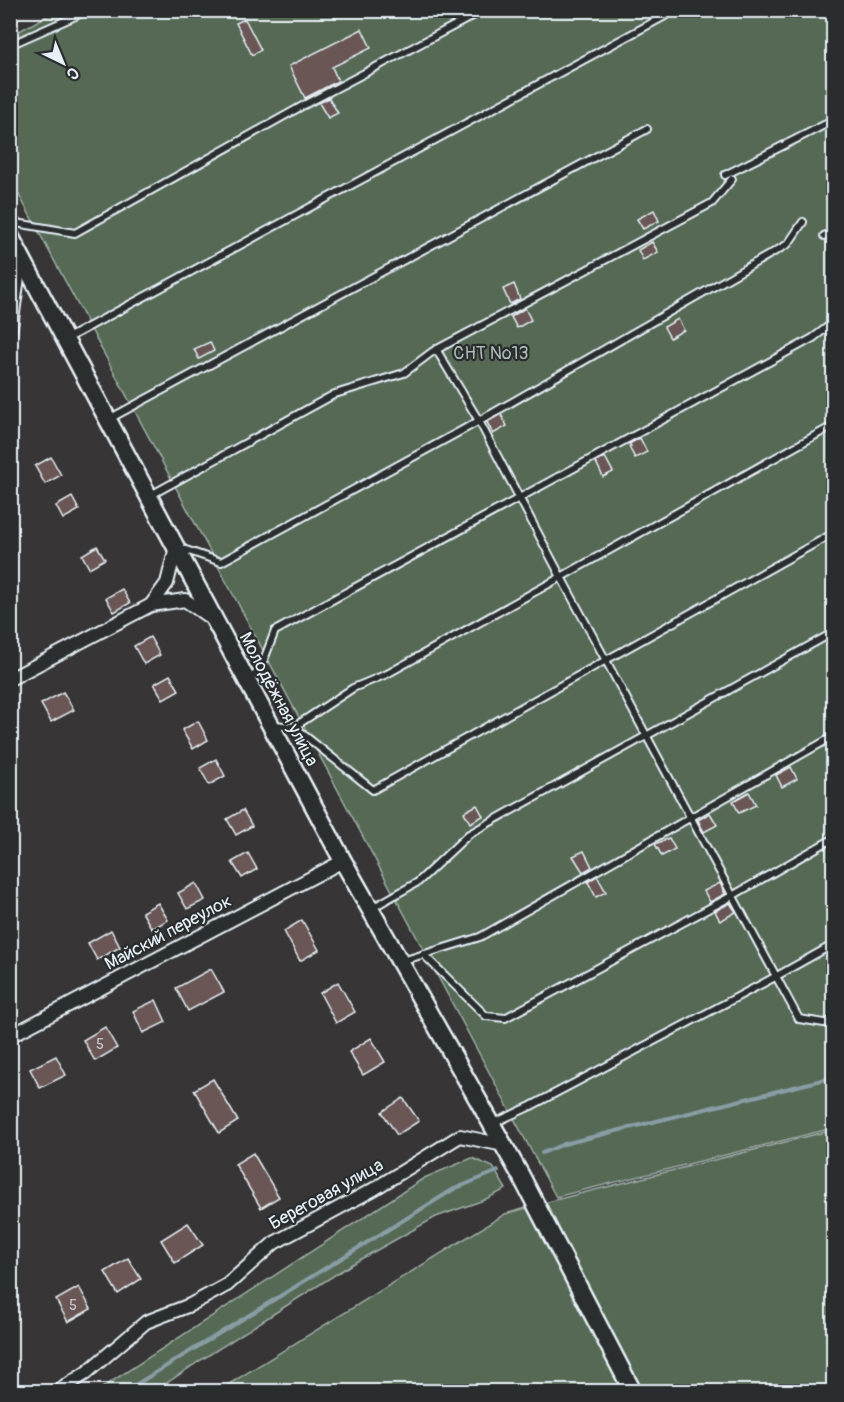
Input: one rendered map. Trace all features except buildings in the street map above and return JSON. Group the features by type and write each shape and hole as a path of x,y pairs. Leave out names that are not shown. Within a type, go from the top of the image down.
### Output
{"street":[{"name":"Молодёжная улица","path":"10,236 343,861 521,1176 633,1392"},
{"path":"10,334 21,256"},
{"path":"151,605 167,583 176,547"},
{"path":"10,679 151,605 185,600 215,621"},
{"name":"Майский переулок","path":"10,1036 343,861"},
{"name":"Береговая улица","path":"57,1392 86,1373 146,1322 190,1305 227,1285 274,1243 374,1189 460,1136 504,1145"}],"lane":[{"path":"10,45 88,10"},
{"path":"10,222 75,233 304,105 484,10"},
{"path":"66,340 676,10"},
{"path":"725,175 834,120"},
{"path":"108,420 647,129"},
{"path":"149,496 335,394 404,373 436,350 712,203 732,180"},
{"path":"176,547 221,562 479,421 788,244 803,222"},
{"path":"824,236 834,232"},
{"path":"247,681 260,670 275,631 813,338 834,322"},
{"path":"436,350 479,421 799,1019 824,1023 834,1020"},
{"path":"294,727 353,688 387,674 834,425"},
{"path":"271,725 294,727 373,790 834,533"},
{"path":"370,909 418,882 469,834 834,632"},
{"path":"400,962 480,937 834,736"},
{"path":"423,954 486,1016 505,1018 732,896 834,838"},
{"path":"492,1124 531,1106 834,944"}],"green space":[{"name":"СНТ №13","path":"58,10 833,11 833,1128 556,1197 11,180 10,36"},
{"path":"833,1130 833,1391 216,1392 505,1214"},
{"path":"472,1158 493,1167 506,1189 484,1200 436,1217 352,1264 155,1391 97,1391 424,1178"}],"waterway":[{"path":"542,1153 564,1144 834,1077"},
{"path":"124,1392 454,1189 498,1171"}]}
